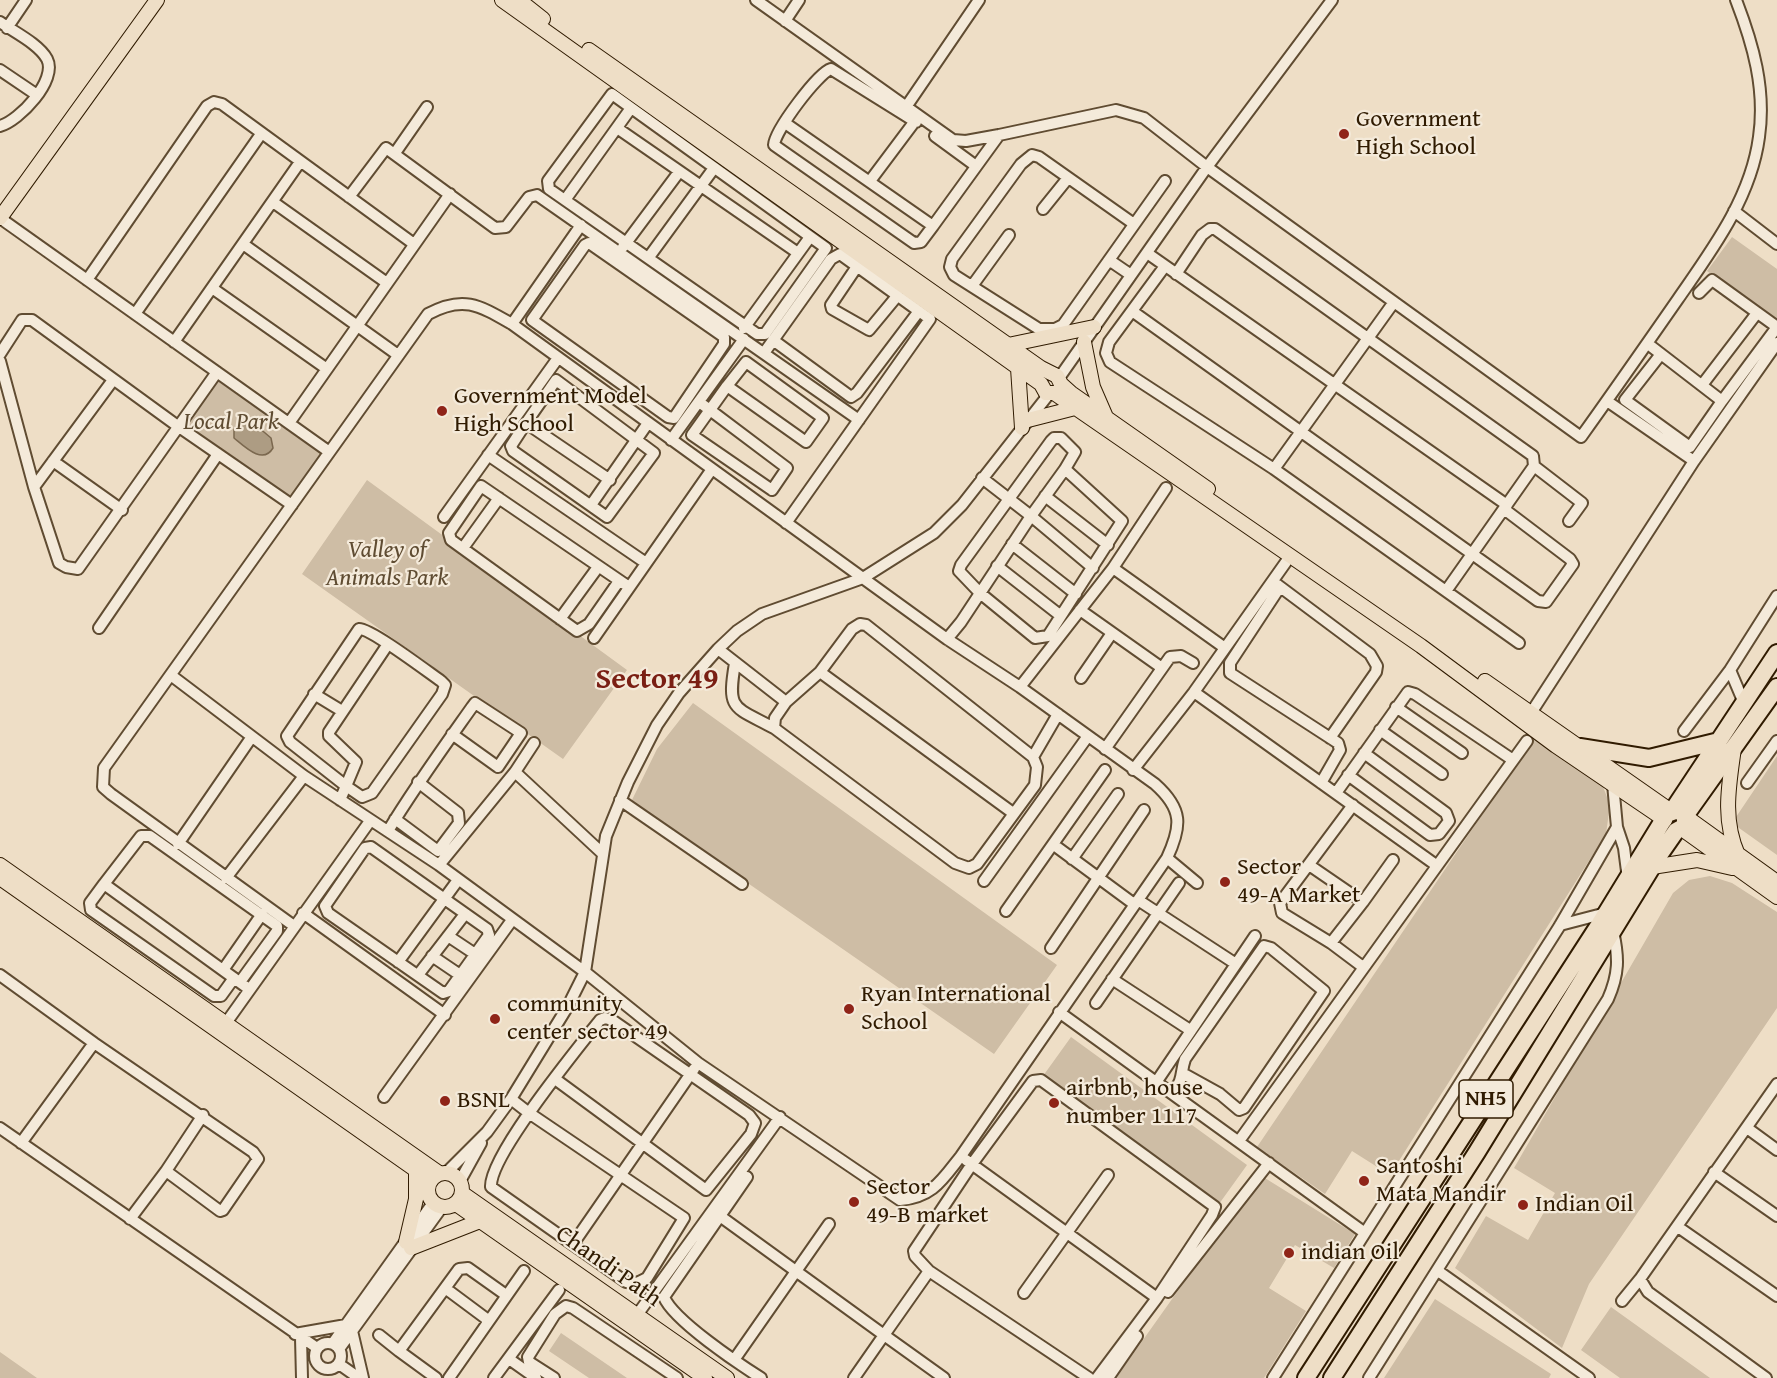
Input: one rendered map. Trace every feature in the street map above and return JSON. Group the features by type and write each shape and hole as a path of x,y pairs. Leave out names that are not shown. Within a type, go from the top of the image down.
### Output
{"highway":[{"name":"NH5","path":"1306,1378 1628,879 1675,820 1727,744 1744,703 1777,653"},
{"name":"NH5","path":"1727,744 1771,703 1777,687"},
{"path":"1580,747 1649,758 1727,744"},
{"name":"NH5","path":"1332,1378 1478,1152 1652,867 1675,820"}],"main road":[{"path":"0,218 157,0"},
{"path":"502,0 1018,368 1106,417 1580,747 1777,897"},
{"path":"519,0 1008,345 1075,408 1421,646 1556,746 1613,784 1738,855 1777,882"},
{"path":"1008,345 1094,327"},
{"path":"1084,342 1093,387 1106,417"},
{"path":"1018,368 1025,424 1075,408"},
{"path":"1727,744 1727,812 1730,836 1738,855"},
{"path":"1652,867 1697,860 1740,870"},
{"path":"0,865 439,1175 451,1197"},
{"path":"0,878 416,1170 439,1175"},
{"path":"405,1250 416,1199 416,1170"},
{"path":"439,1175 428,1192 451,1197"},
{"name":"Chandi Path","path":"451,1197 480,1221 705,1378"},
{"name":"Chandi Path","path":"451,1197 637,1315 727,1378"},
{"path":"405,1250 480,1221"}],"street":[{"path":"2,123 25,111 46,80 48,61 42,52 4,25 27,0"},
{"path":"756,0 953,140 966,141 999,135 1116,110 1144,118 1207,167 1581,437 1711,251 1734,211 1753,164 1759,138 1761,109 1759,75 1752,40 1736,0"},
{"path":"785,21 799,0"},
{"path":"906,107 979,0"},
{"path":"336,1346 405,1250 451,1197 487,1132 511,1099 585,972 591,946 602,853 620,800 657,725 679,693 737,631 778,607 863,578 934,533 962,505 1025,424 1207,167 1332,0"},
{"path":"976,166 915,121 831,69 818,77 774,140 777,148 917,244 933,226 999,135"},
{"path":"0,70 37,95"},
{"path":"612,94 631,108 826,248 769,331 761,335 549,189 548,181 612,94"},
{"path":"87,280 207,106 214,102 222,104 414,244"},
{"path":"395,153 428,107"},
{"path":"565,200 631,108"},
{"path":"870,181 915,121"},
{"path":"785,123 933,226"},
{"path":"617,128 798,253"},
{"path":"135,314 261,134"},
{"path":"349,197 384,149 388,148 495,228 506,227 532,195 537,195 859,420"},
{"path":"1134,225 1038,157 1027,158 952,259 950,267 952,272 972,286 1039,328 1055,328 1063,325 1134,225 1165,181"},
{"path":"174,342 300,162"},
{"path":"649,257 714,168"},
{"path":"619,252 679,172"},
{"path":"1043,209 1068,178"},
{"path":"289,423 450,194"},
{"path":"273,202 387,283"},
{"path":"1734,211 1777,244"},
{"path":"0,218 328,451"},
{"path":"512,324 580,225"},
{"path":"1176,274 1202,235 1215,230 1533,456 1534,466 1446,591"},
{"path":"972,286 1010,235"},
{"path":"671,440 742,338 747,324 810,237"},
{"path":"589,243 724,338 724,344 678,415 668,417 643,399 532,320 579,253 589,243"},
{"path":"243,244 398,355"},
{"path":"1132,311 1302,430 1538,601 1546,602 1572,569 1570,559 1505,507 1335,384 1147,253"},
{"path":"764,353 836,255 840,254 930,319 786,523"},
{"path":"1109,260 1131,275"},
{"path":"858,266 831,305 832,309 869,330 898,295"},
{"path":"1165,266 1109,342 1106,353 1110,362 1274,469 1519,644"},
{"path":"1661,354 1625,400 1690,447 1777,327 1712,280 1699,293"},
{"path":"212,288 327,369"},
{"path":"172,676 304,776 439,865 585,972 698,1063 900,1200 915,1198 932,1191 961,1156 1167,858 1179,833 1173,805 1155,784 1020,687 947,639 512,324 463,301 447,303 428,314 328,451 172,676 104,768 103,787 111,794 294,926"},
{"path":"1274,469 1394,302"},
{"path":"773,340 851,397 857,393 919,310"},
{"path":"1701,385 1757,313"},
{"path":"0,354 22,320 27,319 179,428 292,505"},
{"path":"1531,713 1694,461 1777,343"},
{"path":"1648,344 1722,401"},
{"path":"444,517 558,358"},
{"path":"0,361 34,487 59,563 78,569 122,510 217,372"},
{"path":"699,402 710,410 787,468 772,490 692,435 710,410 727,386 746,362 823,418 806,442 727,386"},
{"path":"34,487 112,380"},
{"path":"556,380 654,453 606,517 513,451 511,446 513,440 526,423 556,380"},
{"path":"634,413 643,399"},
{"path":"1606,401 1694,461"},
{"path":"526,423 610,480"},
{"path":"591,505 648,423"},
{"path":"947,639 980,593 1030,516 1065,469 1075,452 1060,438 1054,438 959,571 980,593 1035,639 1048,636 1121,526 1120,517 1065,469"},
{"path":"99,628 218,454"},
{"path":"489,455 646,563"},
{"path":"53,461 122,510"},
{"path":"1534,466 1582,502 1569,521"},
{"path":"594,638 712,469"},
{"path":"982,478 1093,568"},
{"path":"619,581 585,628 577,631 452,540 449,533 482,486 629,587"},
{"path":"1020,687 1113,568 1166,488"},
{"path":"1045,496 1108,545"},
{"path":"463,548 500,498"},
{"path":"1012,544 1076,594"},
{"path":"1286,562 1276,584 1230,663 1230,673 1338,743 1340,750 1321,783"},
{"path":"998,566 1061,616"},
{"path":"560,619 598,567"},
{"path":"1113,568 1225,648"},
{"path":"1133,770 1276,584"},
{"path":"1276,584 1370,654 1375,661 1376,672 1330,738"},
{"path":"1684,730 1730,669 1777,596"},
{"path":"1080,610 1162,668"},
{"path":"735,663 730,694 737,708 774,728 961,866 969,868 977,864 1035,785 1037,767 1033,757 866,626 860,624 852,629 820,672 786,702 775,718 774,728"},
{"path":"363,628 388,644 441,681 444,690 372,793 362,797 287,740 314,694 359,629 363,628"},
{"path":"1081,678 1112,633"},
{"path":"340,800 356,762 329,736 329,732 388,644"},
{"path":"718,649 786,702"},
{"path":"1105,750 1170,657 1176,655 1193,663"},
{"path":"1730,669 1744,703"},
{"path":"820,672 1013,813"},
{"path":"1194,692 1436,865"},
{"path":"1336,793 1404,695 1412,692 1513,760"},
{"path":"314,694 342,711"},
{"path":"388,831 418,782 452,734 475,703 521,733 498,767 452,734"},
{"path":"1396,707 1462,753"},
{"path":"1033,757 1058,714"},
{"path":"1380,730 1442,774"},
{"path":"984,881 1088,736"},
{"path":"178,844 251,738"},
{"path":"1239,1141 1527,741"},
{"path":"1747,783 1777,741"},
{"path":"439,865 515,772 534,743"},
{"path":"1348,776 1430,835 1439,834 1449,821 1446,813 1364,753"},
{"path":"1006,911 1105,770"},
{"path":"515,772 602,853"},
{"path":"226,878 304,776"},
{"path":"395,819 438,851 459,823 458,813 418,782"},
{"path":"1613,784 1617,827 1624,848 1628,879"},
{"path":"1072,859 1118,794"},
{"path":"620,800 742,884"},
{"path":"1353,805 1280,903 1279,908 1282,913 1331,943 1363,967"},
{"path":"1052,948 1144,810"},
{"path":"226,1023 370,821"},
{"path":"1273,1378 1560,925 1617,827"},
{"path":"147,835 262,914 277,926 277,931 237,980 221,996 214,996 91,910 90,903 104,884 137,840 147,835"},
{"path":"1053,844 1097,878 1158,913 1236,963"},
{"path":"370,847 444,899 487,929 489,934 449,991 443,993 328,913 326,906 365,848 370,847"},
{"path":"1167,858 1197,883"},
{"path":"1331,943 1393,860"},
{"path":"1309,865 1363,902"},
{"path":"398,962 458,880"},
{"path":"1096,1003 1179,883"},
{"path":"104,884 249,989"},
{"path":"303,913 445,1015"},
{"path":"1560,925 1606,913"},
{"path":"223,970 262,914"},
{"path":"417,975 465,914"},
{"path":"384,1097 512,920"},
{"path":"1369,1378 1608,999 1617,978 1617,949 1613,931"},
{"path":"448,936 475,954"},
{"path":"1157,1081 1255,936"},
{"path":"1173,1092 1182,1081 1182,1073 1185,1059 1264,946 1271,948 1324,991 1244,1108 1239,1110 1220,1094 1182,1073"},
{"path":"432,956 460,975"},
{"path":"0,975 94,1043 203,1115 256,1155 258,1159 220,1211 166,1171"},
{"path":"1112,979 1190,1030"},
{"path":"1059,1012 1173,1092 1365,1233"},
{"path":"511,1099 529,1113 684,1218 647,1278 637,1283 626,1282 491,1186 496,1168 529,1113 600,1020 605,1018 612,1020 749,1115 755,1123 751,1134 705,1191 555,1079"},
{"path":"21,1143 94,1043"},
{"path":"573,1244 698,1063"},
{"path":"1089,1378 929,1271 915,1256 915,1247 972,1164 1031,1083 1037,1079 1215,1207 1157,1298 1097,1378"},
{"path":"1622,1301 1678,1227 1777,1084"},
{"path":"130,1219 166,1171 203,1115"},
{"path":"761,1378 734,1360 668,1306 664,1298 716,1213 780,1118"},
{"path":"0,1128 317,1348"},
{"path":"1747,1128 1777,1149"},
{"path":"439,1175 487,1132"},
{"path":"961,1156 1157,1298"},
{"path":"1108,1378 1160,1302 1269,1163"},
{"path":"1714,1172 1777,1216"},
{"path":"1024,1293 1108,1175"},
{"path":"637,1315 716,1213 747,1177"},
{"path":"716,1213 944,1378"},
{"path":"734,1360 829,1224"},
{"path":"1678,1227 1777,1296"},
{"path":"399,1351 464,1266 506,1295"},
{"path":"449,1378 524,1270"},
{"path":"854,1378 929,1271"},
{"path":"1438,1271 1589,1378"},
{"path":"1640,1279 1648,1292 1766,1378"},
{"path":"445,1288 488,1320"},
{"path":"494,1378 559,1290"},
{"path":"554,1378 529,1362 528,1357 555,1314 566,1306 573,1308 677,1378"},
{"path":"298,1336 349,1328"},
{"path":"349,1328 355,1377"},
{"path":"380,1335 436,1378"},
{"path":"298,1336 302,1378"},
{"path":"321,1370 315,1356 317,1348 324,1343 336,1346"},
{"path":"336,1346 341,1357 339,1364"},
{"path":"509,1359 536,1378"},
{"path":"339,1364 355,1377"},
{"path":"309,1378 321,1370 339,1364"}],"green space":[{"path":"1732,237 1777,269 1777,321 1707,271"},
{"name":"Local Park","path":"220,379 322,453 290,500 185,427"},
{"name":"Valley of Animals Park","path":"367,480 627,670 563,759 302,574"},
{"path":"693,703 1057,965 994,1054 631,802 657,749"},
{"path":"1536,735 1602,784 1610,805 1606,834 1390,1175 1352,1151 1325,1194 1257,1147"},
{"path":"1777,756 1777,855 1732,823"},
{"path":"1710,876 1732,883 1777,912 1777,1008 1589,1284 1562,1348 1455,1268 1486,1216 1528,1240 1555,1193 1514,1168 1673,893 1689,880"},
{"path":"1071,1037 1247,1165 1219,1204 1043,1076"},
{"path":"1260,1175 1355,1234 1334,1268 1295,1245 1269,1288 1306,1311 1264,1378 1116,1378"},
{"path":"1435,1299 1551,1374 1549,1378 1384,1378"},
{"path":"1611,1307 1710,1378 1620,1378 1581,1350"},
{"path":"561,1333 627,1378 589,1378 549,1351"},
{"path":"0,1352 37,1378 0,1378"}],"shaded area":[{"path":"251,421 271,438 273,448 269,453 259,455 254,453 234,438 234,429 240,423"}],"place":[{"name":"Government High School","path":"1344,134"},
{"name":"Government Model High School","path":"442,411"},
{"name":"Sector 49-A Market","path":"1225,882"},
{"name":"Ryan International School","path":"849,1009"},
{"name":"community center sector 49","path":"495,1019"},
{"name":"BSNL","path":"445,1101"},
{"name":"airbnb, house number 1117","path":"1054,1103"},
{"name":"Santoshi Mata Mandir","path":"1364,1181"},
{"name":"Sector 49-B market","path":"854,1202"},
{"name":"Indian Oil","path":"1523,1205"},
{"name":"indian Oil","path":"1289,1253"}],"district":[{"name":"Sector 49","path":"657,680"}]}
